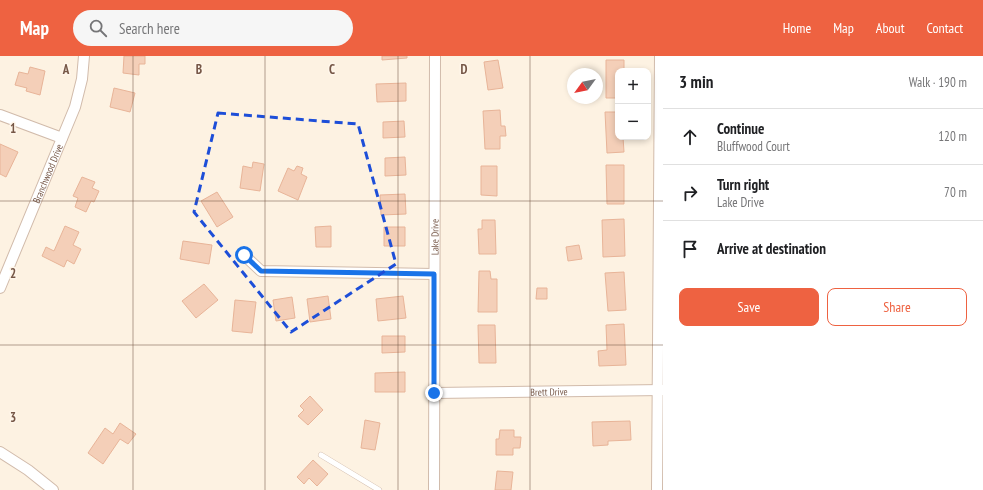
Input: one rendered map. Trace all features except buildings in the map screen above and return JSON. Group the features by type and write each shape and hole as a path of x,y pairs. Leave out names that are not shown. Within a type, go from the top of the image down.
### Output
{"street":[{"name":"Branchwood Drive","path":"0,288 75,107 82,79 84,56"},
{"name":"Lake Drive","path":"434,490 435,56"},
{"path":"657,490 660,390 660,56"},
{"path":"0,115 62,138"},
{"path":"244,255 261,271 434,274"},
{"name":"Brett Drive","path":"434,393 660,390"},
{"path":"0,452 28,470 53,490"}],"lane":[{"path":"321,455 379,490"}],"highlighted area":[{"path":"218,113 358,124 396,264 291,332 194,212"}],"route":[{"path":"244,255 261,271 434,274 434,393"}]}
